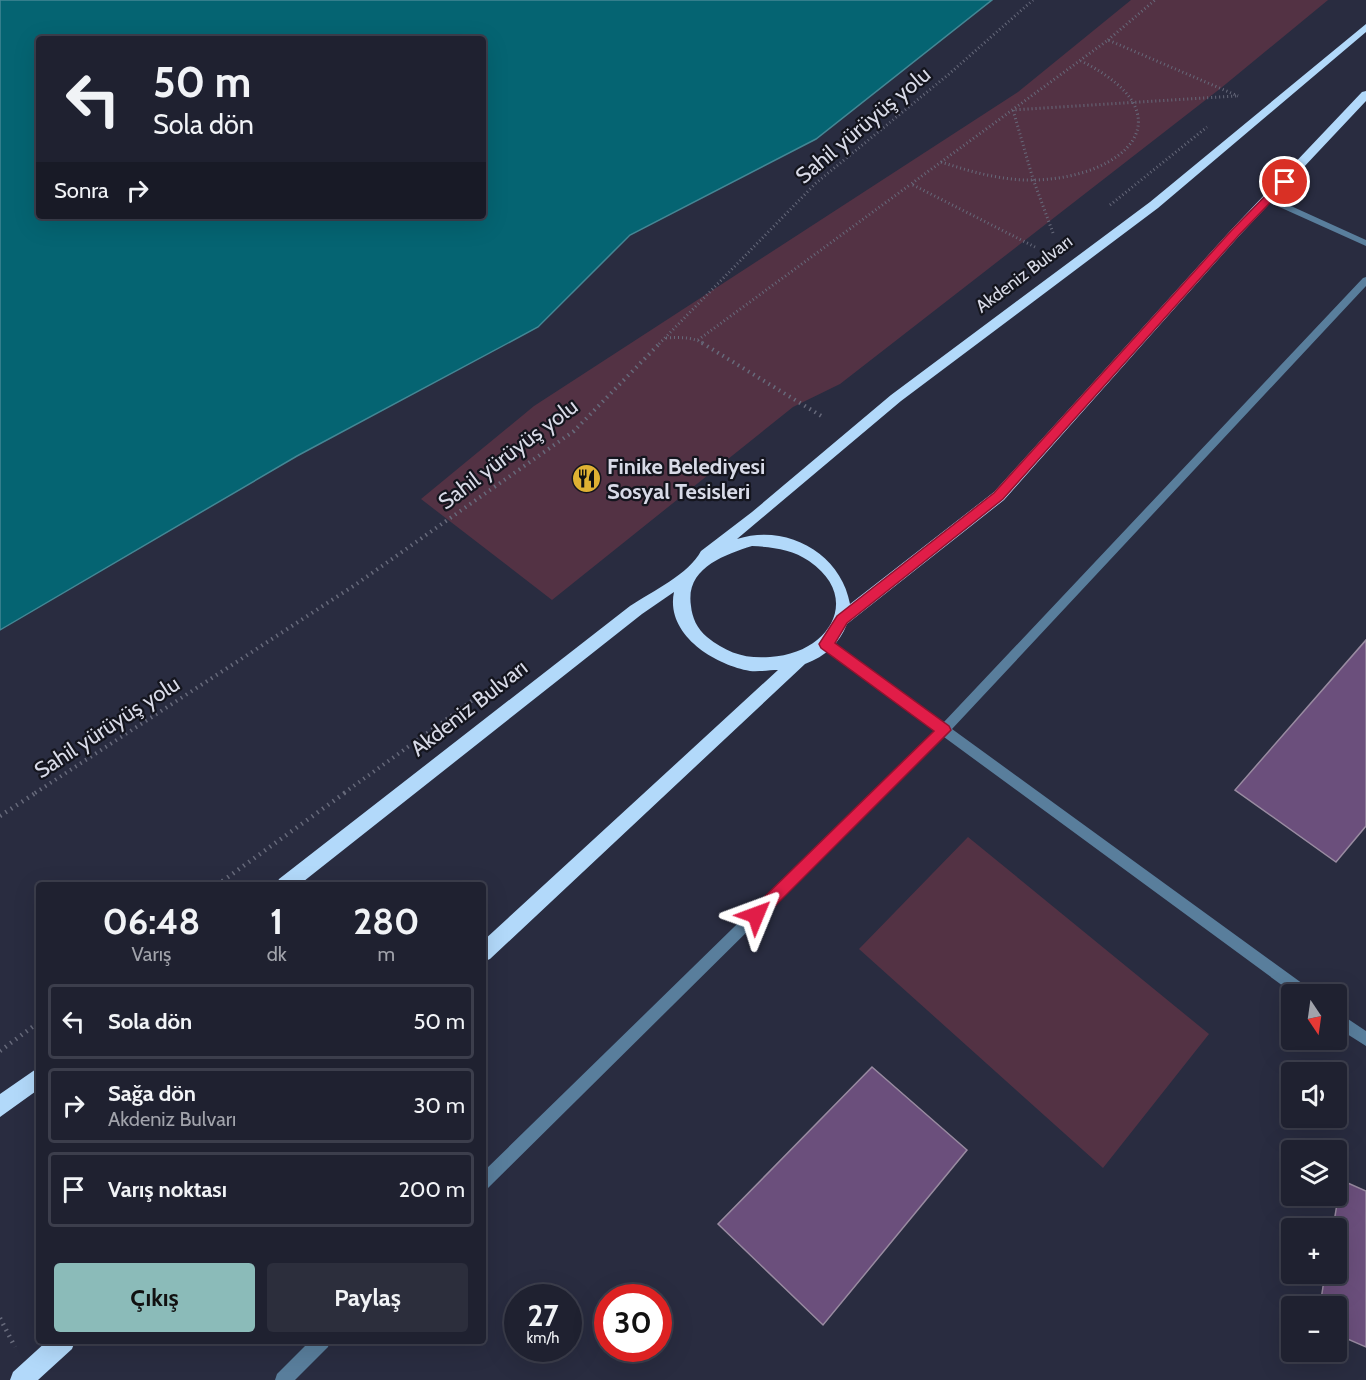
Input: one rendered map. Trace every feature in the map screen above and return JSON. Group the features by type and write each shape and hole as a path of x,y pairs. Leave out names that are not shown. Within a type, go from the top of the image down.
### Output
{"highway":[{"name":"Akdeniz Bulvarı","path":"706,555 896,398 1154,205 1366,27"},
{"path":"842,619 999,496 1227,242 1366,94"},
{"path":"486,950 800,660 826,644 836,632 842,619 844,599 837,579 823,562 802,549 778,542 752,540 728,545 706,555 688,575 681,596 683,617 695,638 716,654 742,663 772,666 800,660"},
{"name":"Akdeniz Bulvarı","path":"289,882 636,610 688,575"},
{"path":"0,1107 36,1079"},
{"path":"21,1380 60,1344"}],"street":[{"path":"1269,199 1366,243"},
{"path":"486,1180 944,730 1366,280"},
{"path":"826,644 1291,984"},
{"path":"1347,1026 1366,1040"},
{"path":"283,1380 319,1344"}],"path":[{"name":"Sahil yürüyüş yolu","path":"0,816 355,585 574,431 816,183 949,74 1033,0"},
{"path":"698,340 1081,61 1155,0"},
{"path":"1013,110 1238,96 1108,40"},
{"path":"941,162 974,173 1033,180 1048,180 1082,174 1110,163 1129,147 1139,129 1138,110 1127,91 1107,75 1081,61"},
{"path":"1013,110 1033,180 1053,233"},
{"path":"911,184 1035,247"},
{"path":"665,339 682,337 698,340 823,417"},
{"path":"0,1051 36,1024"}],"shaded area":[{"path":"0,0 992,0 816,139 630,235 538,327 297,456 0,630"},
{"path":"1131,0 1328,0 1221,88 840,384 793,407 552,600 421,499 534,406 1018,92"},
{"path":"968,837 1209,1034 1103,1168 859,949"}],"building":[{"path":"1366,640 1366,826 1336,862 1235,790"},
{"path":"872,1067 967,1150 823,1325 718,1224"},
{"path":"1347,1183 1366,1191 1366,1347 1347,1339 1347,1296 1322,1296 1323,1284 1347,1284 1347,1218 1335,1218 1337,1206 1347,1206"}],"place":[{"name":"Finike Belediyesi Sosyal Tesisleri","path":"586,479"}],"route":[{"path":"756,915 944,730 826,644 836,632 842,619 999,496 1235,233 1285,182"}]}
